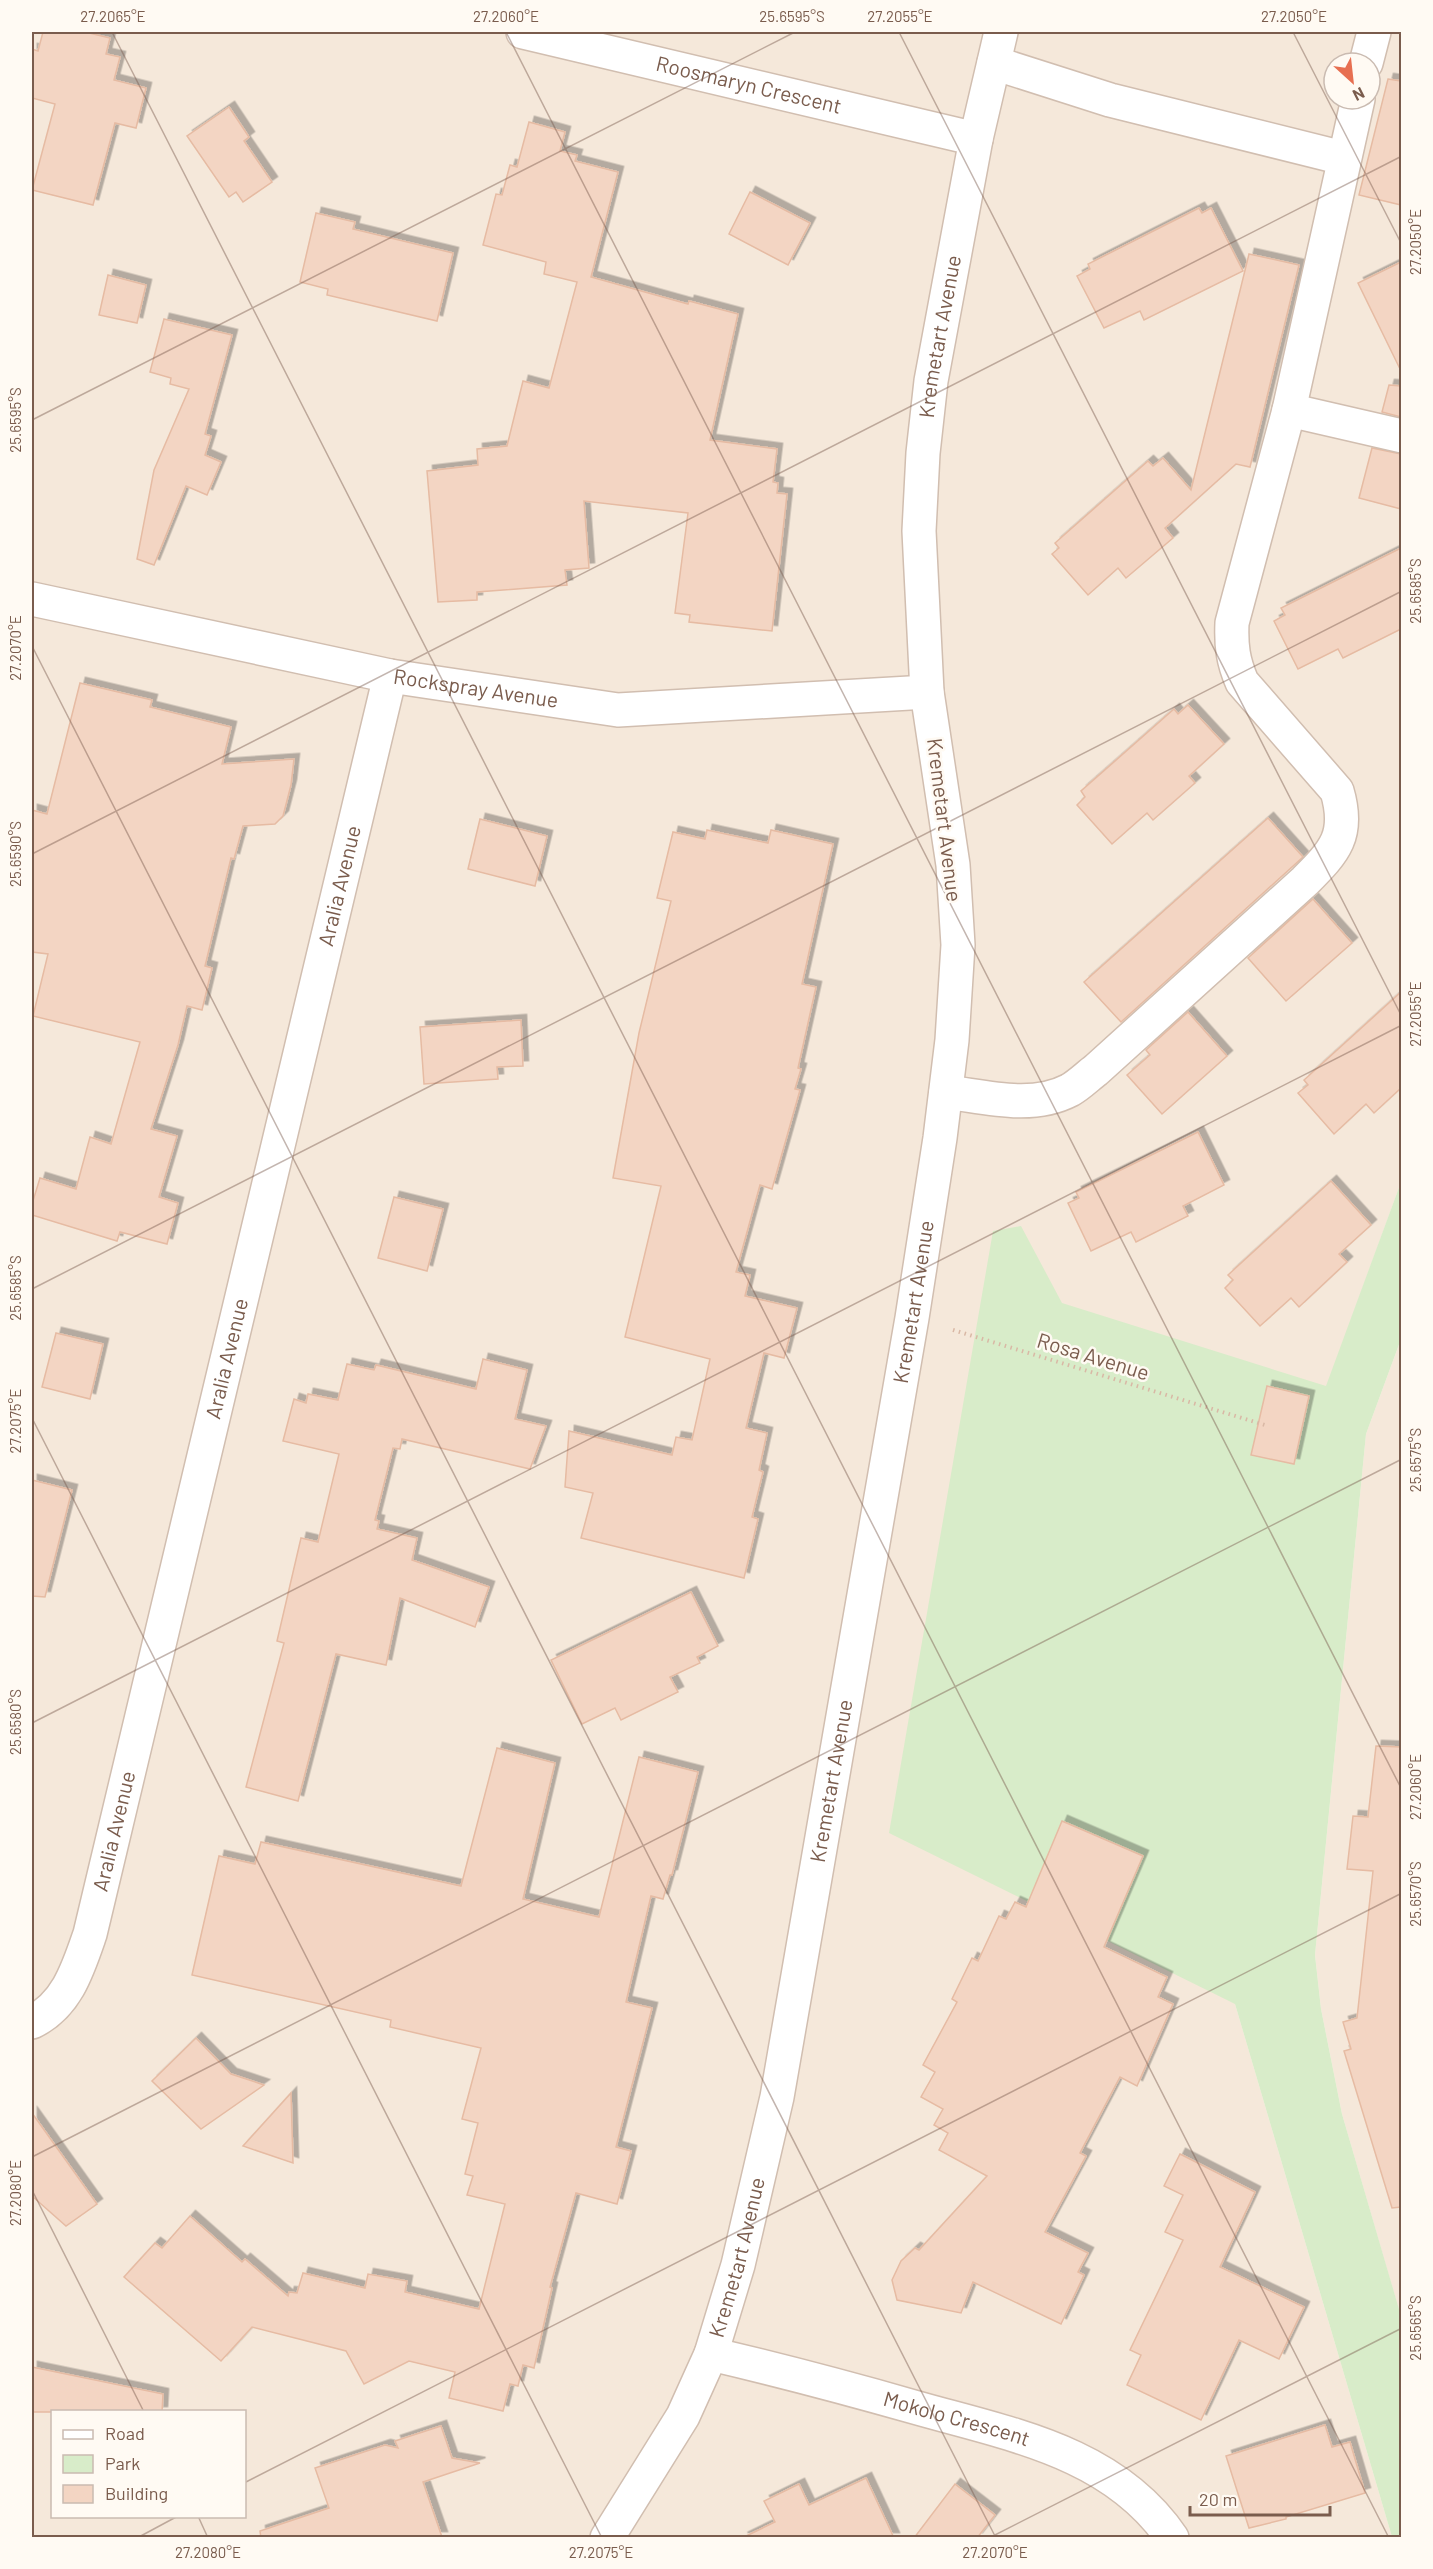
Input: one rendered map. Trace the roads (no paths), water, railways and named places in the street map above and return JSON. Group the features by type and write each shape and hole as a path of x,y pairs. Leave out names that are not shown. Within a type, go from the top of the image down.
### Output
{"street":[{"name":"Roosmaryn Crescent","path":"524,32 976,139"},
{"name":"Kremetart Avenue","path":"607,2538 683,2416 711,2354 738,2265 777,2097 912,1318 946,1092 958,945 953,865 927,692 919,531 923,453 931,381 976,139 1001,32"},
{"path":"1369,51 1374,32"},
{"path":"994,63 1110,100 1343,158"},
{"path":"946,1092 1019,1101 1045,1100 1071,1089 1096,1070 1305,881 1332,850 1341,832 1343,813 1337,791 1242,682 1233,662 1231,645 1232,623 1289,410 1355,111"},
{"path":"1289,410 1401,436"},
{"name":"Rockspray Avenue","path":"32,598 390,676 618,710 927,692"},
{"name":"Aralia Avenue","path":"32,2022 41,2018 62,1999 78,1968 90,1935 390,676"},
{"name":"Mokolo Crescent","path":"711,2354 804,2377 1025,2438 1066,2453 1104,2473 1133,2493 1157,2516 1172,2538"}]}
